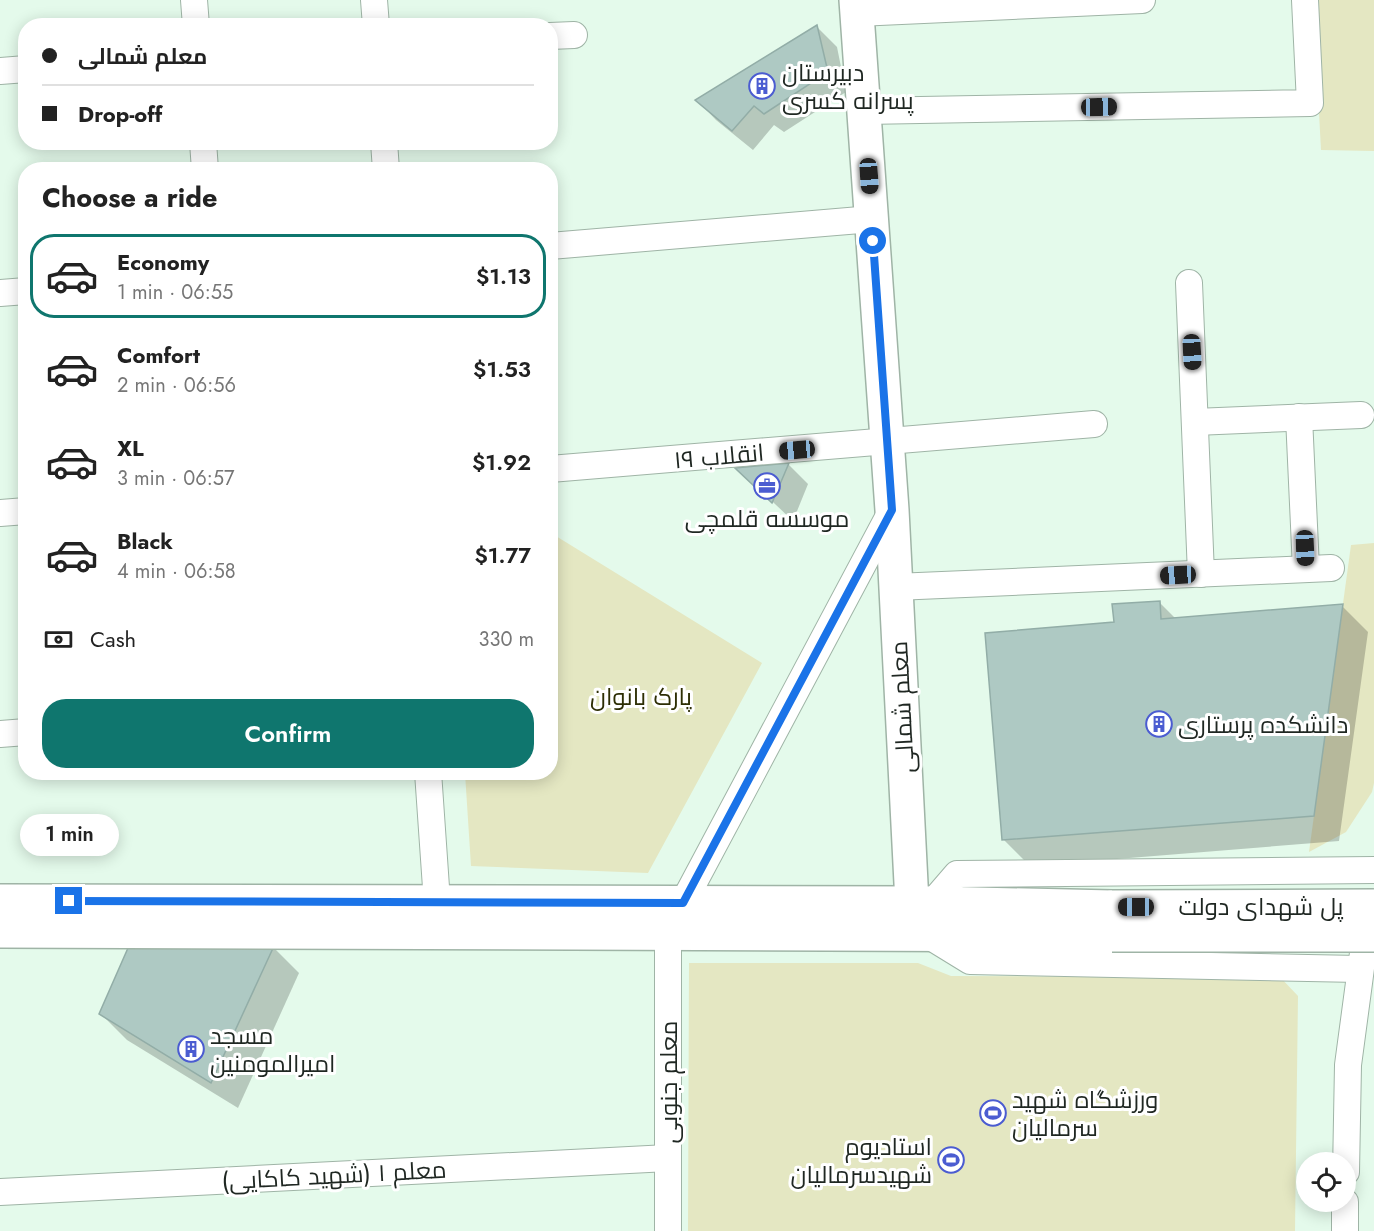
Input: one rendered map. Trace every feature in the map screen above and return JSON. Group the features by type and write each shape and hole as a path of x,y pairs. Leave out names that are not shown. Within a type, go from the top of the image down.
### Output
{"main road":[{"name":"معلم شمالی","path":"857,7 892,510 895,587 923,913"},
{"path":"0,901 683,903 1112,921"},
{"name":"پل شهدای دولت","path":"1112,921 1374,906"},
{"path":"0,931 668,933 923,913"},
{"name":"پل شهدای دولت","path":"1112,921 1374,935"}],"street":[{"path":"194,0 195,18"},
{"path":"375,0 376,18"},
{"path":"857,7 1142,0"},
{"path":"864,111 1310,103 1305,0"},
{"path":"0,71 18,70"},
{"path":"558,245 872,219"},
{"path":"1189,283 1201,574"},
{"path":"0,293 18,292"},
{"path":"1195,422 1361,415"},
{"path":"895,587 1318,569 1299,417"},
{"name":"انقلاب ۱۹","path":"558,468 1094,424"},
{"path":"683,903 892,510"},
{"path":"0,513 18,512"},
{"path":"0,734 18,733"},
{"path":"429,780 437,902"},
{"path":"1359,969 970,961 923,913 957,874 1374,870"},
{"path":"1346,1152 1348,1065 1359,969 1374,900"},
{"name":"معلم جنوبی","path":"668,933 668,1231"},
{"name":"معلم ۱ (شهید کاکایی)","path":"0,1192 668,1158"},
{"path":"1345,1212 1345,1231"}],"green space":[{"path":"1313,0 1374,0 1374,151 1321,150"},
{"name":"پارک بانوان","path":"558,537 762,663 648,873 471,866 465,780 558,780"},
{"path":"1374,543 1374,783 1372,792 1346,832 1309,852 1351,545"},
{"name":"ورزشگاه شهید سرمالیان","path":"689,963 918,963 951,976 1280,977 1298,996 1295,1231 688,1231"}],"building":[{"name":"دبیرستان پسرانه کسری","path":"817,25 828,72 764,114 754,106 732,131 695,100"},
{"name":"موسسه قلمچی","path":"789,463 772,503 735,468"},
{"name":"دانشکده پرستاری","path":"1160,601 1161,619 1343,604 1314,816 1002,840 985,633 1114,622 1112,604"},
{"name":"مسجد امیرالمومنین","path":"274,946 211,1083 99,1014 128,948"}],"place":[{"name":"دبیرستان پسرانه کسری","path":"762,86"},
{"name":"موسسه قلمچی","path":"767,486"},
{"name":"دانشکده پرستاری","path":"1159,724"},
{"name":"مسجد امیرالمومنین","path":"191,1049"},
{"name":"ورزشگاه شهید سرمالیان","path":"993,1113"},
{"name":"استادیوم شهیدسرمالیان","path":"951,1160"}],"route":[{"path":"69,901 683,903 892,510 873,241"}]}
